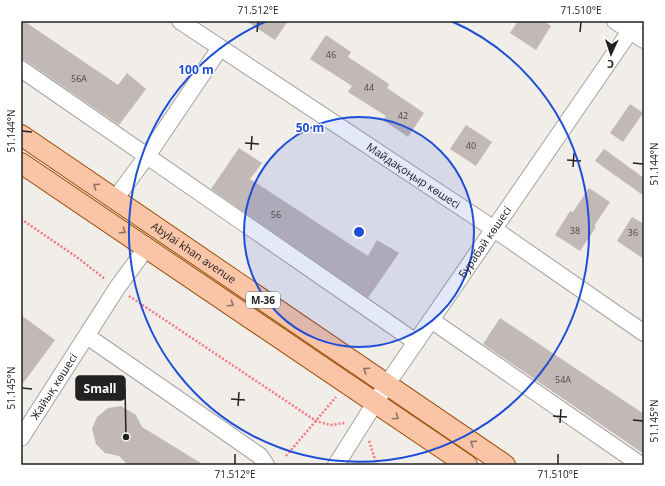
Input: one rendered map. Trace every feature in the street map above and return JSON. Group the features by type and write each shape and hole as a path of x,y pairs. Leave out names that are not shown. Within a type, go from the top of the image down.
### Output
{"main road":[{"name":"Abylai khan avenue","path":"21,135 505,465"},
{"name":"Abylai khan avenue","path":"21,163 467,465"}],"street":[{"name":"Майдақоңыр көшесі","path":"180,21 494,229 644,333"},
{"path":"615,21 634,26 644,40"},
{"name":"Бурабай көшесі","path":"336,465 387,384 634,26"},
{"path":"115,199 147,156 220,48"},
{"path":"21,69 416,342"},
{"name":"Жайық көшесі","path":"21,438 26,422 87,336 117,288 147,247"},
{"path":"431,320 641,465"},
{"path":"87,336 260,456 266,465"}],"path":[{"path":"21,219 78,258 117,288 316,421 330,425 347,422"},
{"path":"286,456 338,395"},
{"path":"367,435 377,465"}],"building":[{"path":"21,21 24,21 118,85 127,73 146,89 119,125 26,61 21,60"},
{"path":"246,21 288,21 275,40"},
{"path":"518,21 544,21 551,26 536,50 510,33"},
{"path":"326,35 351,52 348,57 389,84 387,88 424,113 408,137 383,120 386,116 348,92 352,86 310,59"},
{"path":"630,104 643,113 623,142 610,133"},
{"path":"466,125 492,142 476,166 450,149"},
{"path":"239,148 262,163 250,179 368,256 377,240 399,253 368,298 211,189"},
{"path":"604,149 644,178 644,196 595,161"},
{"path":"589,188 610,202 580,251 555,235 570,211 573,212"},
{"path":"632,217 644,224 644,259 617,241"},
{"path":"21,315 55,340 21,386"},
{"path":"500,318 644,414 644,454 483,344"},
{"path":"121,406 136,415 142,427 204,465 128,465 119,456 105,453 96,444 92,429 97,417 108,408"}],"place":[{"name":"Small","path":"126,437"}]}
